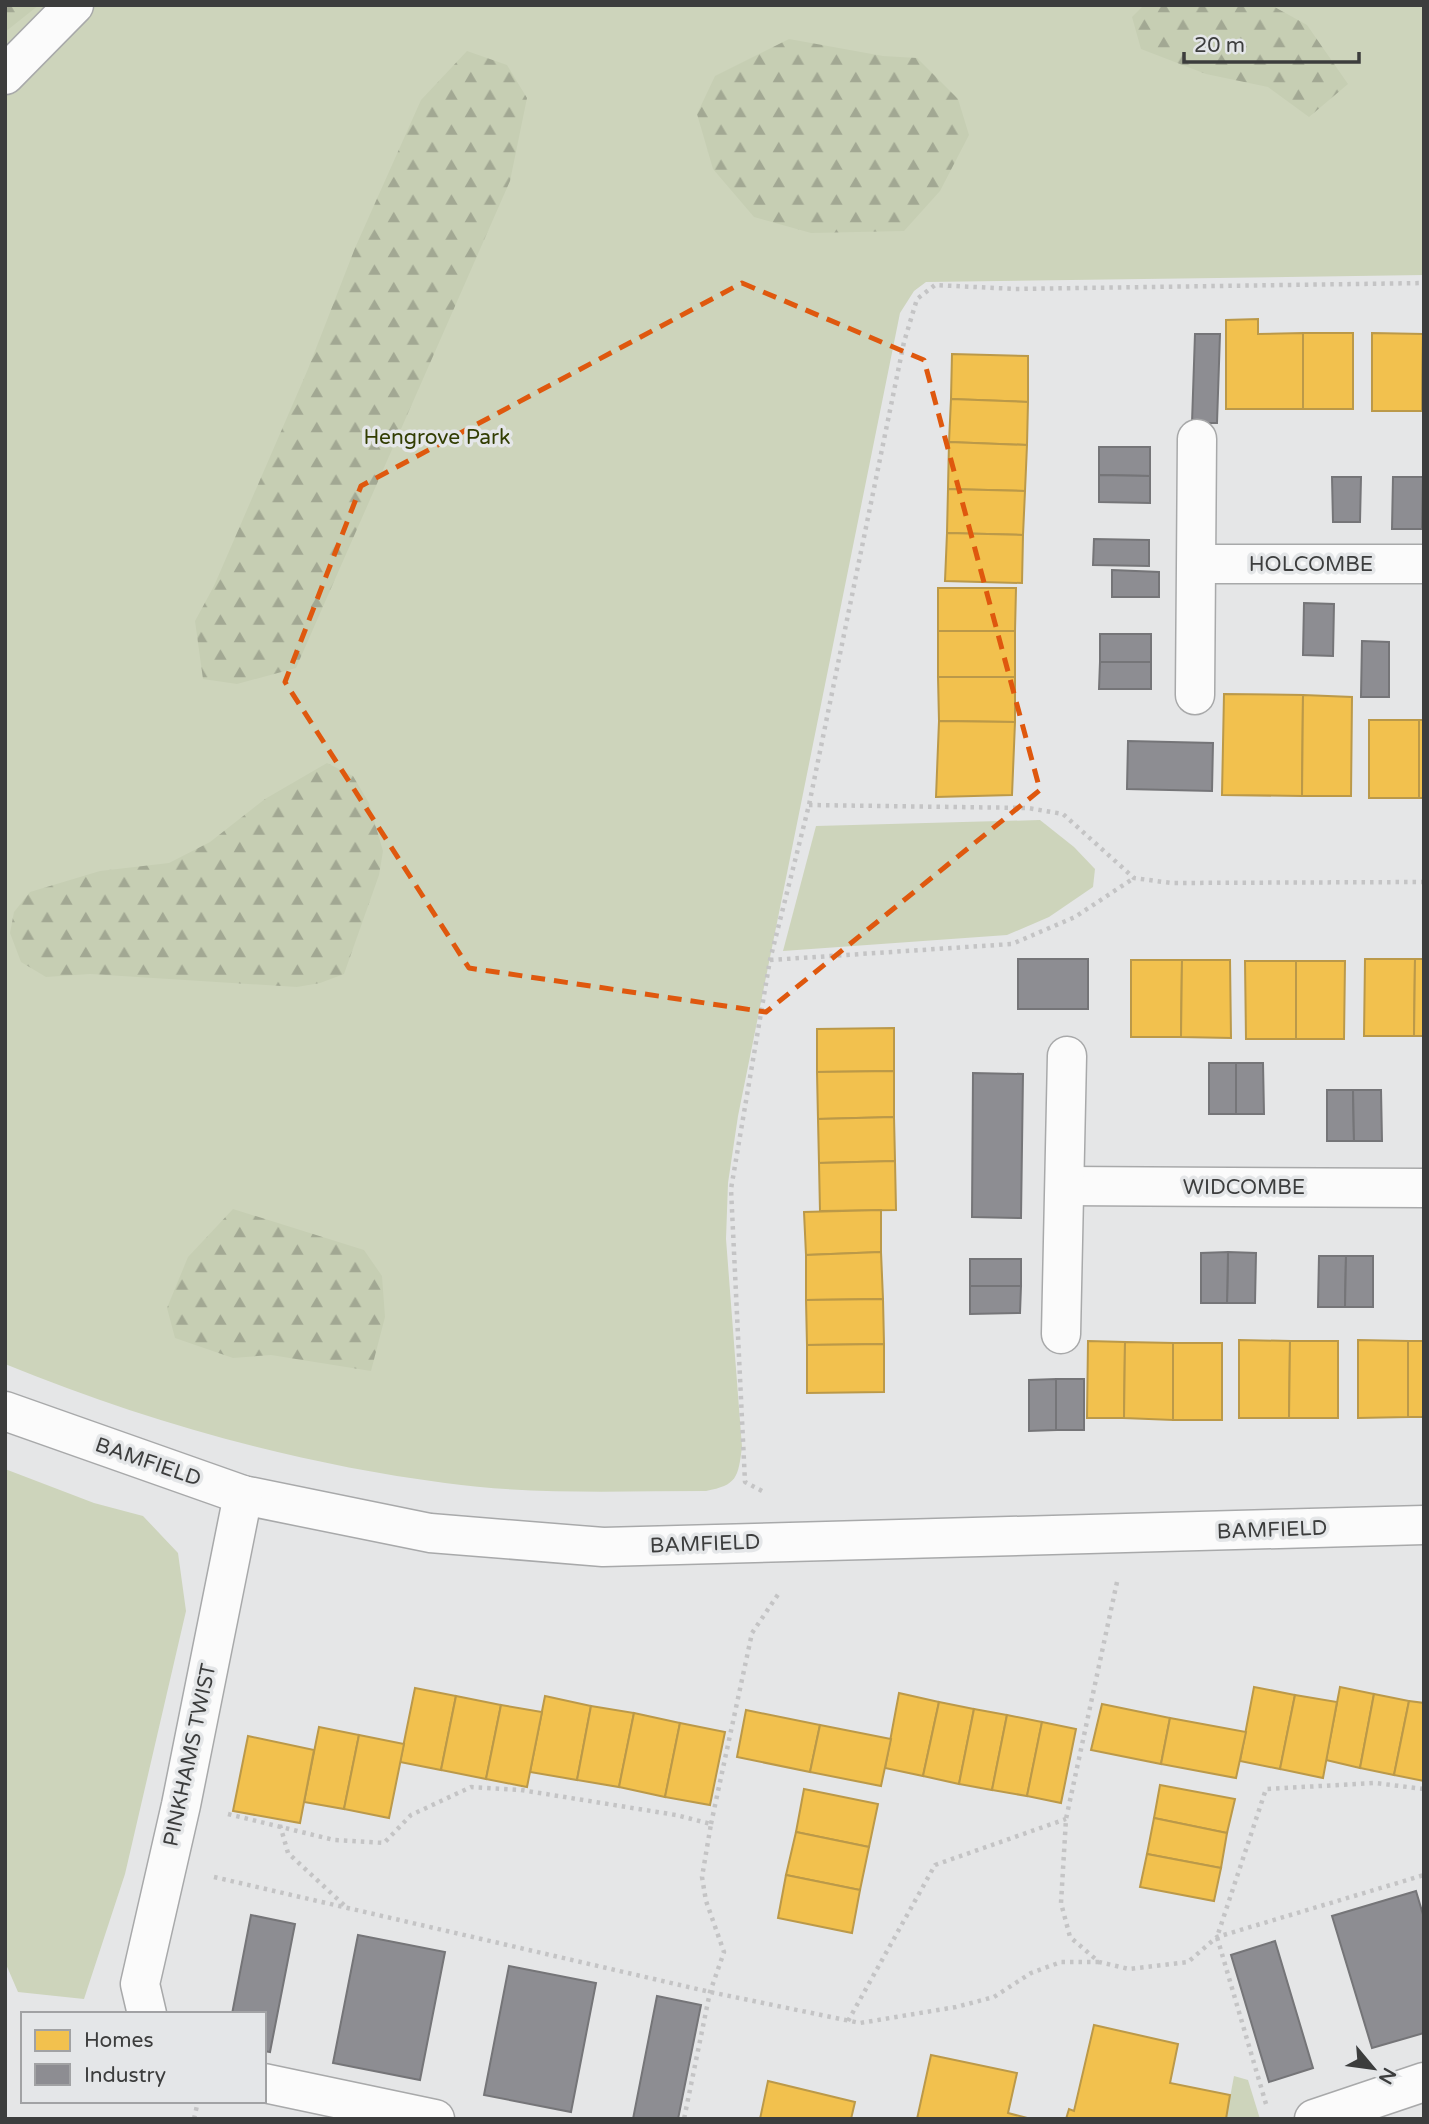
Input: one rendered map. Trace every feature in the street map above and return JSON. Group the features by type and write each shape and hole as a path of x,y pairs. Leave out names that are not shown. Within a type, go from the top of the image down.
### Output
{"street":[{"path":"5,75 74,5"},
{"path":"1195,695 1197,439"},
{"name":"HOLCOMBE","path":"1198,564 1424,564"},
{"path":"1061,1334 1067,1056"},
{"name":"WIDCOMBE","path":"1065,1186 1424,1188"},
{"name":"BAMFIELD","path":"5,1411 243,1495 430,1533 576,1545 603,1547 1125,1535 1424,1525"},
{"name":"PINKHAMS TWIST","path":"147,2012 140,1984 181,1805 243,1495"},
{"path":"1314,2119 1424,2082"},
{"path":"266,2083 435,2119"}],"path":[{"path":"768,1494 745,1482 731,1189 770,960 809,805 904,342 917,299 935,285 1015,289 1424,283"},
{"path":"809,805 1028,808 1063,814 1134,878 1171,883 1424,882"},
{"path":"770,960 1012,944 1075,917 1134,878"},
{"path":"1099,1962 1070,1937 1061,1903 1066,1819 1114,1607 1125,1535"},
{"path":"684,2119 710,1992 724,1952 706,1901 702,1877 711,1824 752,1633 776,1594 801,1584 795,1542"},
{"path":"1266,2106 1217,1937 1266,1790 1375,1783 1424,1789"},
{"path":"181,1805 279,1825 334,1840 384,1843 411,1815 471,1787 521,1790 676,1815 711,1824"},
{"path":"849,2021 935,1865 1066,1819"},
{"path":"279,1825 288,1853 346,1908"},
{"path":"166,1867 710,1992 860,2023 956,2007 994,1997 1031,1973 1061,1962 1099,1962 1129,1969 1188,1962 1217,1937 1424,1875"}],"highlighted area":[{"path":"742,283 924,360 1040,790 766,1012 469,968 285,682 361,486"}],"green space":[{"name":"Hengrove Park","path":"5,5 1424,5 1424,275 926,282 914,291 900,313 738,1116 728,1183 726,1239 742,1447 737,1473 730,1483 724,1486 706,1491 543,1491 478,1487 389,1475 222,1438 112,1404 5,1364"},
{"path":"5,5 39,5 5,32"},
{"path":"1144,5 1271,5 1307,25 1348,84 1309,117 1268,87 1206,74 1141,49 1132,17"},
{"path":"789,39 883,56 917,58 958,99 969,135 940,191 904,231 811,233 754,217 713,169 697,114 715,76"},
{"path":"467,51 507,65 527,98 510,181 296,668 237,684 203,679 195,621 214,586 308,369 355,248 421,100"},
{"path":"327,763 353,776 369,803 383,851 379,875 344,974 320,983 297,987 90,974 46,977 21,962 10,933 14,912 30,892 100,871 169,863 210,842 265,799"},
{"path":"1040,820 1074,847 1095,869 1093,887 1049,917 1007,935 783,951 816,826"},
{"path":"233,1209 364,1250 382,1276 385,1317 371,1371 271,1355 233,1358 175,1338 167,1308 188,1257"},
{"path":"5,1469 94,1503 143,1516 178,1553 186,1611 125,1874 84,1999 18,1992 5,1962"},
{"path":"1234,2076 1248,2080 1260,2119 1226,2119"}],"building: Homes":[{"path":"1258,319 1258,334 1303,333 1303,409 1226,409 1226,320"},
{"path":"1303,333 1353,333 1353,409 1303,409"},
{"path":"1372,333 1423,334 1422,411 1372,411"},
{"path":"1423,334 1424,411 1422,411"},
{"path":"952,354 1028,356 1028,402 951,399"},
{"path":"951,399 1028,402 1027,445 949,442"},
{"path":"949,442 1027,445 1025,491 948,489"},
{"path":"948,489 1025,491 1023,535 947,533"},
{"path":"947,533 1023,535 1022,583 945,581"},
{"path":"938,588 1016,588 1015,631 938,631"},
{"path":"938,631 1015,631 1015,677 938,677"},
{"path":"938,677 1015,677 1015,722 939,721"},
{"path":"1224,694 1303,695 1302,796 1222,795"},
{"path":"1303,695 1352,697 1351,796 1302,796"},
{"path":"1369,720 1419,720 1419,798 1369,798"},
{"path":"1419,720 1424,720 1424,798 1419,798"},
{"path":"939,721 1015,722 1012,795 936,797"},
{"path":"1365,959 1415,959 1414,1036 1364,1036"},
{"path":"1415,959 1424,959 1424,1036 1414,1036"},
{"path":"1131,960 1182,960 1181,1037 1131,1037"},
{"path":"1182,960 1230,960 1231,1038 1181,1037"},
{"path":"1245,961 1296,961 1296,1039 1246,1039"},
{"path":"1296,961 1345,961 1344,1039 1296,1039"},
{"path":"894,1028 894,1071 817,1072 817,1029"},
{"path":"894,1071 894,1117 818,1119 817,1072"},
{"path":"894,1117 895,1161 819,1163 818,1119"},
{"path":"895,1161 896,1210 820,1211 819,1163"},
{"path":"881,1210 881,1252 806,1255 804,1212"},
{"path":"881,1252 883,1299 806,1300 806,1255"},
{"path":"883,1299 884,1344 807,1345 806,1300"},
{"path":"1239,1340 1290,1341 1289,1418 1239,1418"},
{"path":"1358,1340 1408,1341 1408,1417 1358,1418"},
{"path":"1088,1341 1125,1342 1124,1418 1087,1418"},
{"path":"1290,1341 1338,1341 1338,1418 1289,1418"},
{"path":"1408,1341 1424,1341 1424,1417 1408,1417"},
{"path":"1125,1342 1173,1343 1173,1420 1124,1418"},
{"path":"1173,1343 1222,1343 1222,1420 1173,1420"},
{"path":"884,1344 884,1392 807,1393 807,1345"},
{"path":"1254,1687 1295,1695 1280,1769 1240,1761"},
{"path":"1340,1687 1374,1694 1360,1768 1326,1760"},
{"path":"415,1688 456,1696 441,1770 400,1762"},
{"path":"899,1693 939,1702 923,1776 885,1768"},
{"path":"1374,1694 1409,1701 1394,1775 1360,1768"},
{"path":"1295,1695 1337,1702 1323,1778 1280,1769"},
{"path":"456,1696 501,1705 486,1779 441,1770"},
{"path":"545,1696 591,1706 577,1780 530,1772"},
{"path":"1409,1701 1424,1703 1424,1781 1394,1775"},
{"path":"939,1702 974,1709 959,1784 923,1776"},
{"path":"1102,1704 1170,1718 1161,1764 1091,1750"},
{"path":"501,1705 542,1712 527,1787 486,1779"},
{"path":"591,1706 634,1713 619,1787 577,1780"},
{"path":"974,1709 1007,1715 992,1790 959,1784"},
{"path":"746,1710 820,1725 810,1772 737,1757"},
{"path":"634,1713 680,1723 665,1797 619,1787"},
{"path":"1007,1715 1042,1722 1027,1796 992,1790"},
{"path":"1170,1718 1246,1732 1236,1778 1161,1764"},
{"path":"1042,1722 1076,1729 1061,1803 1027,1796"},
{"path":"680,1723 725,1732 710,1805 665,1797"},
{"path":"820,1725 891,1739 881,1786 810,1772"},
{"path":"319,1727 359,1735 344,1809 304,1802"},
{"path":"359,1735 404,1744 389,1818 344,1809"},
{"path":"248,1736 314,1750 300,1823 233,1811"},
{"path":"1160,1785 1235,1799 1227,1833 1154,1818"},
{"path":"804,1789 878,1804 869,1847 796,1832"},
{"path":"1154,1818 1227,1833 1221,1868 1147,1854"},
{"path":"796,1832 869,1847 860,1890 786,1875"},
{"path":"1147,1854 1221,1868 1214,1901 1140,1887"},
{"path":"786,1875 860,1890 852,1933 778,1918"},
{"path":"1094,2025 1178,2044 1170,2083 1230,2095 1226,2119 1066,2119 1069,2109 1074,2111"},
{"path":"931,2055 1017,2073 1008,2113 1031,2119 917,2119"},
{"path":"768,2081 855,2102 851,2119 760,2119"}],"building: Industry":[{"path":"1195,334 1220,334 1217,423 1192,423"},
{"path":"1099,447 1150,447 1150,476 1099,475"},
{"path":"1099,475 1150,476 1150,503 1099,502"},
{"path":"1332,477 1361,477 1360,522 1333,522"},
{"path":"1393,477 1423,477 1422,529 1392,529"},
{"path":"1094,539 1149,540 1149,566 1093,565"},
{"path":"1112,570 1159,572 1159,597 1112,597"},
{"path":"1304,603 1334,604 1333,656 1303,655"},
{"path":"1100,634 1151,634 1151,662 1100,662"},
{"path":"1362,641 1389,642 1389,697 1361,697"},
{"path":"1100,662 1151,662 1151,689 1099,689"},
{"path":"1128,741 1213,743 1212,791 1127,789"},
{"path":"1018,959 1088,959 1088,1009 1018,1009"},
{"path":"1209,1063 1236,1063 1236,1114 1209,1114"},
{"path":"1236,1063 1263,1063 1264,1114 1236,1114"},
{"path":"973,1073 1023,1074 1021,1218 972,1217"},
{"path":"1327,1090 1353,1090 1354,1141 1327,1141"},
{"path":"1353,1090 1381,1090 1382,1141 1354,1141"},
{"path":"1228,1252 1256,1253 1255,1303 1227,1303"},
{"path":"1228,1252 1227,1303 1201,1303 1201,1253"},
{"path":"1319,1256 1346,1256 1345,1307 1318,1307"},
{"path":"1346,1256 1373,1256 1373,1307 1345,1307"},
{"path":"970,1259 1021,1259 1021,1286 970,1286"},
{"path":"970,1286 1021,1286 1020,1313 970,1314"},
{"path":"1056,1379 1084,1379 1084,1430 1056,1430"},
{"path":"1056,1379 1056,1430 1029,1431 1029,1380"},
{"path":"1416,1891 1424,1918 1424,2033 1372,2048 1332,1916"},
{"path":"251,1915 295,1924 270,2052 266,2051 266,2012 232,2012"},
{"path":"358,1935 445,1952 420,2080 333,2063"},
{"path":"1275,1941 1313,2068 1269,2082 1231,1955"},
{"path":"509,1966 596,1983 571,2112 484,2095"},
{"path":"657,1996 701,2005 678,2119 633,2119"}]}
